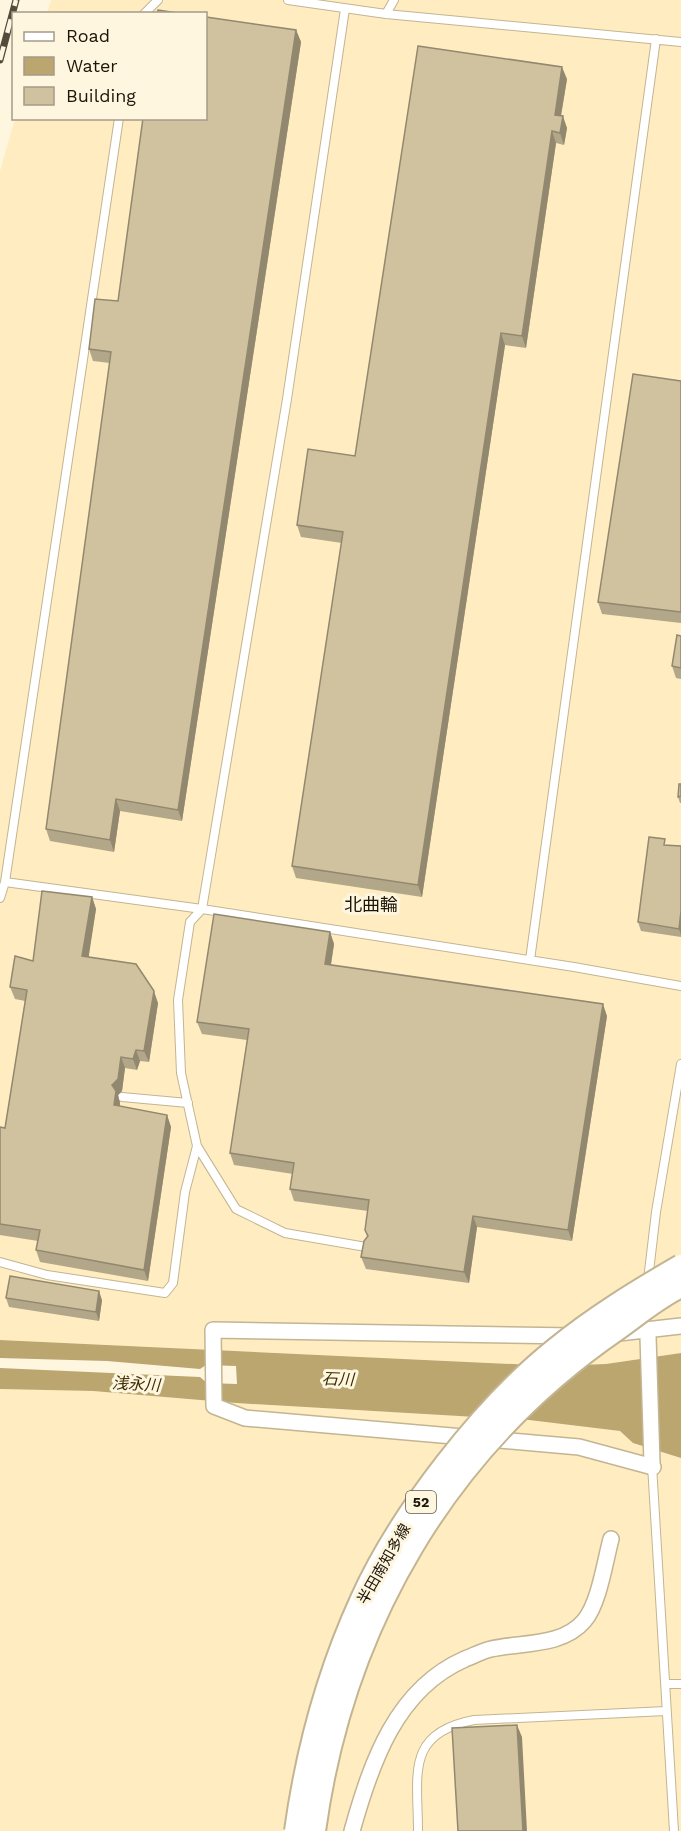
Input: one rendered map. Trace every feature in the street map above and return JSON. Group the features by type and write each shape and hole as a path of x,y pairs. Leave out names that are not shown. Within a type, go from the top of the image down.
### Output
{"main road":[{"name":"半田南知多線","path":"296,1831 304,1778 327,1690 362,1599 402,1529 464,1440 555,1349 631,1295 681,1266"},
{"name":"半田南知多線","path":"314,1831 321,1778 339,1708 364,1637 408,1549 460,1477 516,1410 575,1357 681,1286"}],"street":[{"path":"648,1334 652,1465 579,1447 245,1418 214,1406 213,1330 562,1337 648,1334 681,1326"},
{"path":"352,1831 375,1760 394,1720 420,1688 448,1667 489,1649 533,1644 569,1634 585,1620 593,1605 611,1539"}],"lane":[{"path":"146,12 158,0"},
{"path":"288,0 386,14 681,42"},
{"path":"386,14 394,0"},
{"path":"345,9 287,399 202,909 190,922 178,1000 181,1072 197,1146 236,1209 285,1233 366,1247"},
{"path":"530,960 656,39"},
{"path":"0,898 5,882 119,120"},
{"path":"5,882 202,909 681,986"},
{"path":"648,1334 648,1275 681,1064"},
{"path":"122,1097 188,1103"},
{"path":"0,1262 47,1275 165,1293 173,1283 185,1192 197,1146"},
{"path":"652,1465 675,1831"},
{"path":"665,1684 681,1684"},
{"path":"418,1831 418,1765 430,1740 436,1733 451,1725 474,1720 666,1711"}],"shaded area":[{"path":"51,0 681,0 681,1353 606,1364 554,1366 0,1340 0,171 15,120 207,120 207,12 47,12"},
{"path":"0,1389 93,1391 236,1403 529,1420 620,1431 633,1443 681,1458 681,1831 0,1831"}],"water":[{"path":"0,1340 554,1366 606,1364 681,1353 681,1458 633,1443 620,1431 529,1420 236,1403 93,1391 0,1389 0,1368 200,1377 207,1383 237,1384 236,1366 206,1365 200,1369 107,1361 0,1358"}],"building":[{"path":"207,17 296,30 178,810 116,799 110,840 46,829 111,352 89,349 95,299 118,301 143,120 207,120"},
{"path":"418,46 562,67 555,115 563,116 560,133 552,131 522,336 501,333 418,885 292,866 343,532 297,525 308,449 355,456"},
{"path":"633,374 681,381 681,612 598,602"},
{"path":"677,635 681,636 681,668 672,666"},
{"path":"679,784 681,784 681,796 678,797"},
{"path":"649,837 665,839 664,845 681,846 679,929 638,922"},
{"path":"42,891 92,897 82,956 136,964 154,991 144,1051 136,1050 133,1059 121,1057 118,1079 112,1085 116,1091 114,1105 167,1115 144,1270 36,1250 40,1230 0,1224 0,1127 5,1128 27,990 10,987 15,956 33,961"},
{"path":"214,914 330,932 325,964 603,1004 568,1230 473,1216 464,1272 361,1257 364,1241 368,1236 365,1230 369,1200 290,1189 294,1163 230,1153 249,1029 197,1022"},
{"path":"10,1276 99,1291 96,1312 6,1298"},
{"path":"517,1725 523,1831 458,1831 452,1728"}],"railway":[{"path":"13,12 16,0"},
{"path":"0,60 12,15"}],"district":[{"name":"北曲輪","path":"371,904"}],"water label":[{"name":"石川","path":"338,1379"},
{"name":"浅永川","path":"136,1384"}]}
